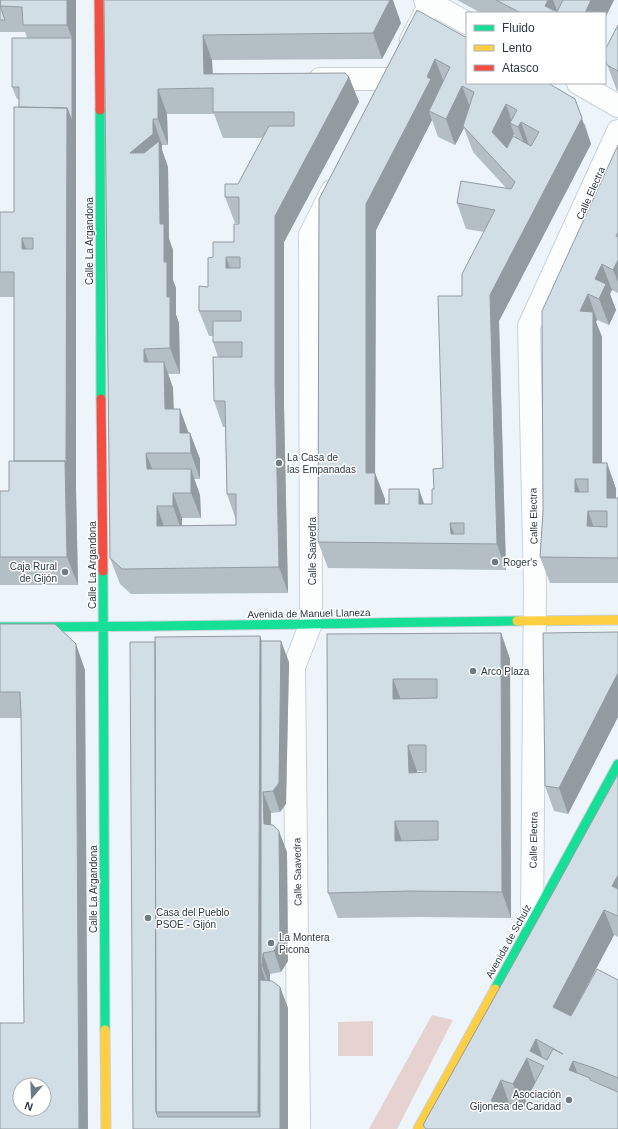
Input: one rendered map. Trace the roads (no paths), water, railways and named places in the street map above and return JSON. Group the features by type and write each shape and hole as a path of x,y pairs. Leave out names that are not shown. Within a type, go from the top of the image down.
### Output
{"street":[{"name":"Calle La Argandona","path":"99,0 106,1129"},
{"path":"380,100 429,1 466,22"},
{"path":"303,79 391,79"},
{"path":"587,85 618,106"},
{"name":"Calle Electra","path":"532,920 535,621 530,326 618,131"},
{"name":"Calle Saavedra","path":"299,1129 294,667 311,623 310,235 343,171"},
{"name":"Avenida de Manuel Llaneza","path":"0,627 618,620"},
{"name":"Avenida de Schulz","path":"418,1129 618,764"}],"place":[{"name":"La Casa de las Empanadas","path":"279,463"},
{"name":"Roger's","path":"495,562"},
{"name":"Caja Rural de Gijón","path":"65,572"},
{"name":"Arco Plaza","path":"473,671"},
{"name":"Casa del Pueblo PSOE - Gijón","path":"148,918"},
{"name":"La Montera Picona","path":"271,943"},
{"name":"Asociación Gijonesa de Caridad","path":"569,1100"}]}
